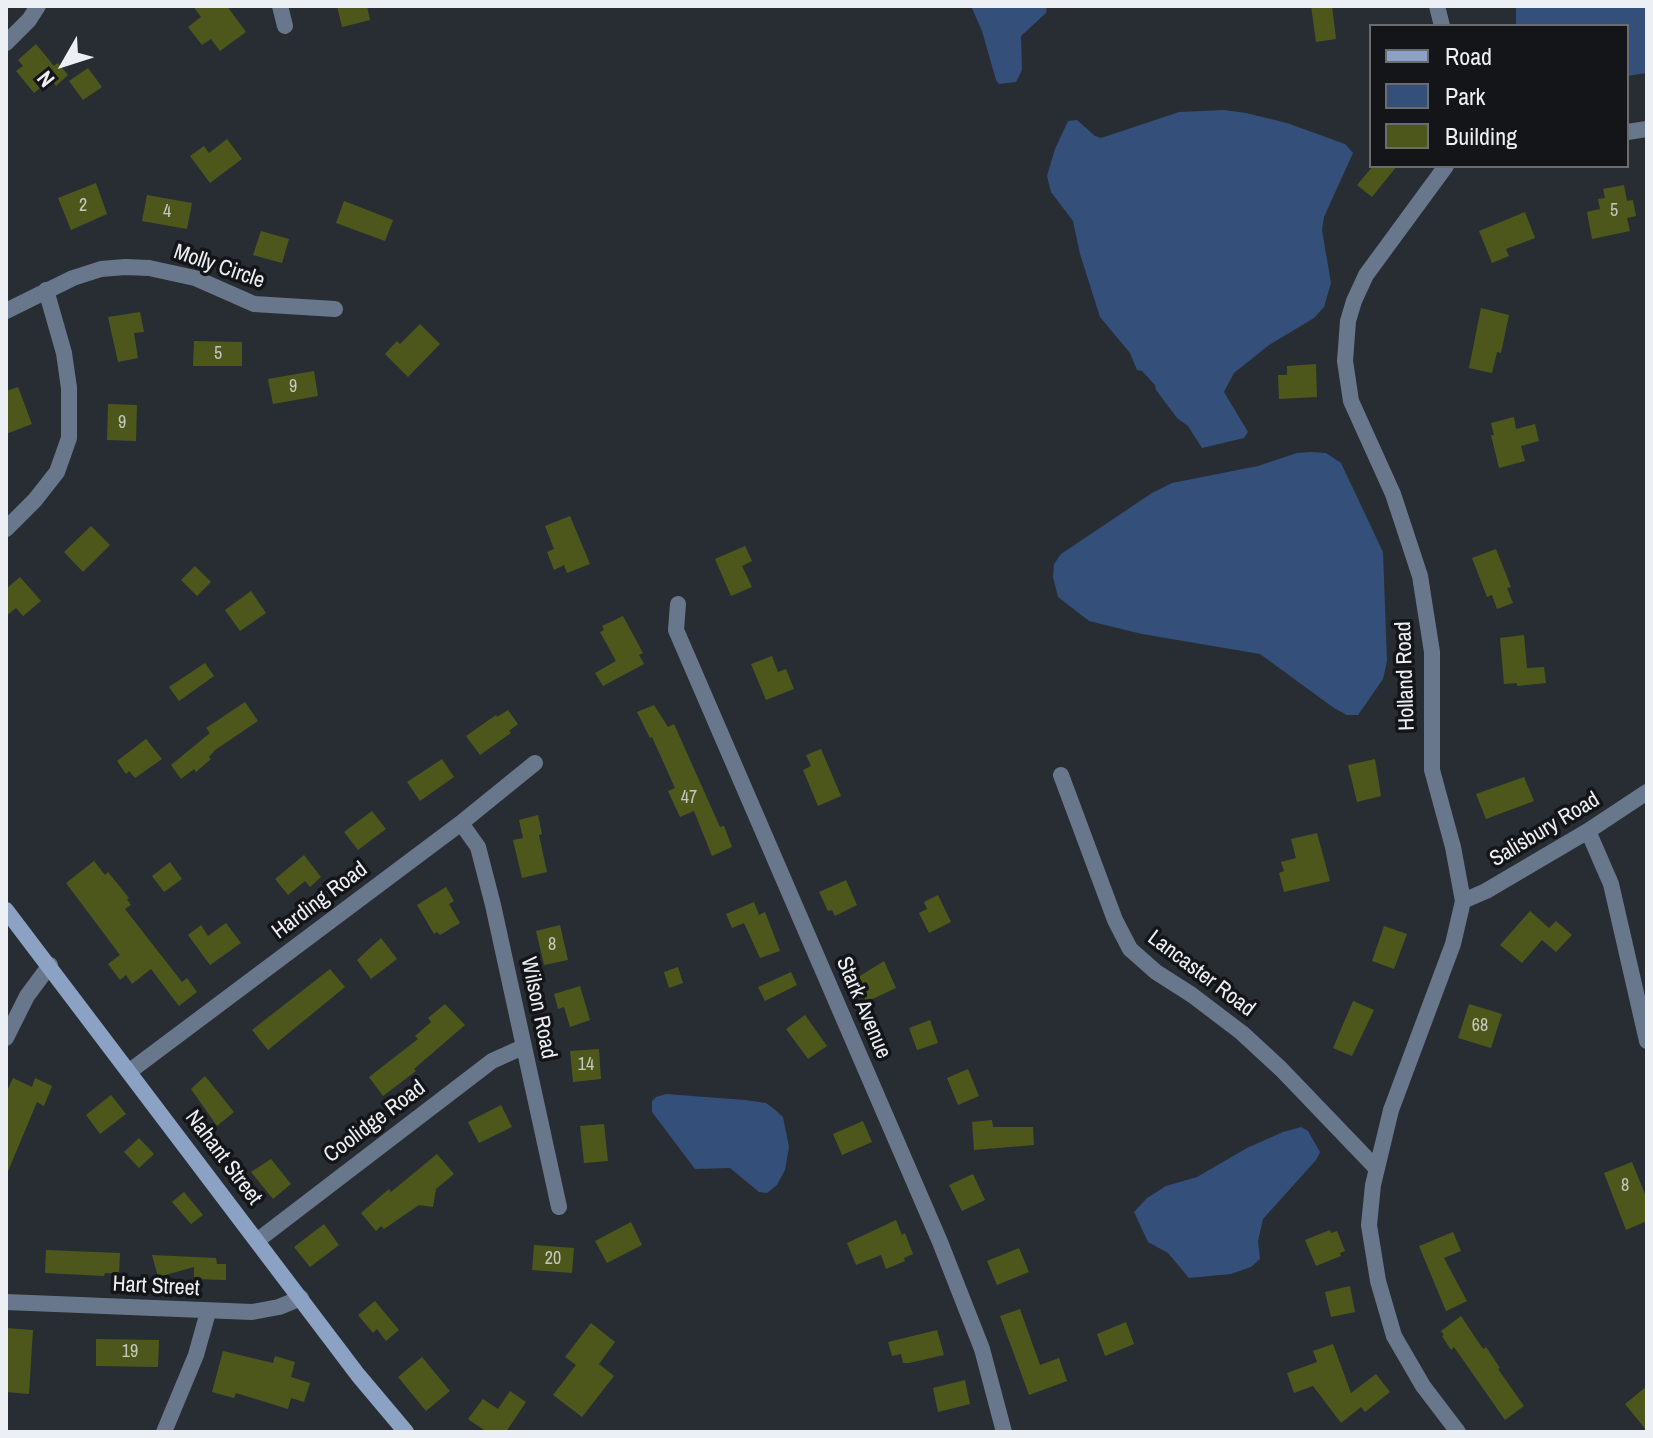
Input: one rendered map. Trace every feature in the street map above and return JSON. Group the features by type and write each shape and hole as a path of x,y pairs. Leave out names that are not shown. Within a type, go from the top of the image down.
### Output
{"main road":[{"name":"Nahant Street","path":"6,910 366,1385 406,1432"}],"street":[{"path":"6,43 38,6"},
{"path":"280,6 285,26"},
{"name":"Holland Road","path":"1444,168 1380,254 1363,282 1348,321 1345,361 1351,401 1393,494 1420,576 1432,652 1432,770 1453,847 1463,901 1453,944 1391,1110 1376,1168 1369,1225 1378,1281 1394,1336 1423,1386 1458,1432"},
{"name":"Molly Circle","path":"6,311 46,290 101,269 149,268 195,278 254,304 335,309"},
{"path":"6,529 51,480 69,438 69,388 64,353 46,290"},
{"name":"Stark Avenue","path":"678,604 676,630 940,1242 982,1349 1004,1432"},
{"name":"Harding Road","path":"130,1071 461,823 535,763"},
{"name":"Lancaster Road","path":"1061,775 1115,920 1130,949 1156,972 1192,995 1251,1041 1376,1168"},
{"name":"Salisbury Road","path":"1463,901 1486,891 1588,831 1647,792"},
{"name":"Wilson Road","path":"461,823 481,856 559,1207"},
{"path":"1588,831 1611,884 1647,1041"},
{"path":"6,1038 31,989 50,965"},
{"name":"Coolidge Road","path":"258,1240 492,1061 523,1047"},
{"name":"Hart Street","path":"6,1302 208,1312 266,1311 301,1298"},
{"path":"164,1432 196,1355 208,1312"}],"green space":[{"path":"971,6 1047,6 1046,13 1021,36 1022,70 1016,82 999,84 996,80 982,31"},
{"path":"1516,6 1647,6 1647,73 1629,76 1629,24 1516,24"},
{"path":"1224,110 1287,123 1345,144 1353,153 1324,217 1322,230 1331,283 1324,307 1314,318 1269,345 1234,373 1224,392 1248,432 1244,438 1202,448 1155,385 1142,371 1137,370 1130,353 1100,317 1073,221 1051,192 1047,176 1068,121 1077,120 1101,138 1179,112"},
{"path":"1311,452 1326,453 1341,463 1383,552 1387,661 1383,679 1358,715 1347,715 1334,708 1260,654 1142,634 1089,621 1058,597 1053,577 1054,564 1061,554 1152,493 1172,483"},
{"path":"666,1094 745,1100 766,1103 774,1109 783,1117 789,1147 785,1170 777,1185 767,1193 759,1192 730,1168 695,1169 652,1112 652,1101"},
{"path":"1301,1127 1308,1131 1320,1152 1263,1219 1258,1241 1260,1259 1251,1267 1231,1274 1189,1278 1168,1253 1148,1242 1134,1212 1147,1198 1166,1186 1197,1177 1247,1148"}],"building":[{"path":"193,6 227,6 246,32 220,51 211,39 202,45 188,27 201,17"},
{"path":"337,6 367,6 370,20 342,27"},
{"path":"1311,6 1332,6 1336,39 1316,42"},
{"path":"36,44 54,66 58,63 68,75 56,86 51,79 34,93 16,71 23,66 18,60"},
{"path":"88,68 102,87 83,100 69,81"},
{"path":"227,139 242,159 210,183 190,156 204,146 209,153"},
{"path":"1371,168 1395,168 1372,197 1357,185"},
{"path":"96,183 107,214 71,230 58,198"},
{"path":"1624,185 1627,201 1633,200 1636,216 1627,218 1630,231 1592,239 1587,212 1600,209 1598,199 1605,198 1603,189"},
{"path":"147,195 192,203 187,229 142,221"},
{"path":"344,201 393,220 385,241 336,223"},
{"path":"1525,212 1535,238 1506,249 1509,256 1492,263 1479,231"},
{"path":"261,231 289,239 282,263 253,255"},
{"path":"1481,308 1509,315 1501,353 1497,352 1492,373 1469,368"},
{"path":"140,312 144,332 134,333 138,358 118,362 108,317"},
{"path":"420,324 440,344 408,377 385,354"},
{"path":"194,341 242,342 242,366 193,366"},
{"path":"1316,364 1317,397 1279,399 1278,375 1287,375 1287,366"},
{"path":"314,371 318,396 273,404 268,379"},
{"path":"18,387 32,424 6,434 6,391"},
{"path":"108,404 137,405 136,441 107,440"},
{"path":"1514,417 1516,429 1535,424 1539,441 1521,446 1525,461 1499,468 1491,423"},
{"path":"570,516 590,564 567,573 564,565 554,570 547,552 554,549 545,526"},
{"path":"91,526 110,545 83,572 64,552"},
{"path":"745,546 752,561 742,566 752,587 731,596 715,559"},
{"path":"1496,549 1511,587 1507,588 1513,603 1497,609 1492,595 1487,597 1472,558"},
{"path":"195,566 211,582 197,596 181,580"},
{"path":"20,577 41,601 23,616 16,608 6,616 6,589"},
{"path":"251,591 266,613 240,631 225,610"},
{"path":"623,616 643,653 639,655 644,664 603,686 595,673 616,661 600,632 604,630 602,626"},
{"path":"1524,635 1527,668 1544,667 1546,683 1504,684 1500,638"},
{"path":"772,656 778,672 786,669 794,689 766,700 751,664"},
{"path":"205,663 214,676 179,701 169,687"},
{"path":"245,702 258,721 215,750 209,757 211,759 196,772 194,769 181,779 171,765 210,733 206,728"},
{"path":"654,705 668,727 674,724 732,847 712,856 694,811 680,817 668,791 675,788 637,712"},
{"path":"508,710 518,724 509,731 511,733 480,755 466,736"},
{"path":"146,739 162,759 135,778 129,771 126,774 117,761"},
{"path":"821,749 841,796 818,806 803,770 811,766 806,755"},
{"path":"442,759 454,777 420,801 407,782"},
{"path":"1375,759 1381,796 1357,802 1348,765"},
{"path":"1524,777 1534,801 1486,819 1476,794"},
{"path":"372,811 386,829 358,850 344,832"},
{"path":"538,815 547,872 522,878 513,840 523,838 519,820"},
{"path":"1317,833 1330,881 1284,892 1279,873 1284,871 1281,862 1296,858 1291,839"},
{"path":"304,855 321,877 310,887 305,881 288,895 275,879"},
{"path":"94,861 105,875 108,872 129,898 131,905 125,909 182,982 187,978 197,992 179,1006 151,969 132,984 126,975 120,980 108,964 120,955 66,883"},
{"path":"170,862 182,879 164,892 152,876"},
{"path":"846,880 857,905 835,916 832,910 828,911 819,892"},
{"path":"446,887 454,901 449,904 460,923 440,935 437,932 434,934 417,905"},
{"path":"938,895 951,922 929,933 919,913 927,909 924,902"},
{"path":"754,902 759,915 765,912 780,951 760,958 744,923 732,928 726,914"},
{"path":"1530,911 1549,928 1556,921 1572,935 1556,952 1542,940 1522,963 1500,945"},
{"path":"226,923 241,943 210,965 188,935 201,925 208,936"},
{"path":"560,925 568,960 544,965 536,931"},
{"path":"1384,926 1407,934 1394,969 1372,961"},
{"path":"381,938 397,959 371,979 357,960"},
{"path":"884,961 896,988 866,1002 855,979"},
{"path":"678,967 683,983 669,988 664,972"},
{"path":"330,969 345,987 268,1050 252,1030"},
{"path":"791,972 797,985 765,1001 758,987"},
{"path":"580,986 590,1020 570,1027 564,1007 558,1009 554,994"},
{"path":"1353,1001 1374,1010 1352,1056 1333,1048"},
{"path":"445,1004 465,1025 414,1069 416,1071 383,1096 369,1077 418,1039 415,1036 431,1022 428,1018"},
{"path":"1469,1004 1502,1014 1491,1048 1458,1038"},
{"path":"805,1015 827,1046 808,1059 786,1029"},
{"path":"930,1020 938,1043 917,1050 909,1028"},
{"path":"599,1049 601,1079 573,1082 570,1051"},
{"path":"968,1069 979,1096 958,1105 947,1078"},
{"path":"205,1076 234,1112 217,1126 191,1089"},
{"path":"13,1078 32,1087 35,1078 52,1086 44,1106 37,1102 6,1176 6,1093"},
{"path":"111,1095 126,1114 100,1134 86,1115"},
{"path":"501,1105 512,1127 479,1143 468,1122"},
{"path":"992,1120 993,1127 1033,1127 1034,1145 974,1150 972,1122"},
{"path":"863,1121 872,1142 842,1155 833,1134"},
{"path":"604,1124 608,1161 584,1163 580,1126"},
{"path":"139,1138 154,1154 139,1168 124,1152"},
{"path":"437,1154 454,1174 436,1189 433,1207 419,1205 384,1229 381,1226 376,1231 361,1213"},
{"path":"271,1159 291,1184 273,1199 251,1172"},
{"path":"1632,1162 1647,1199 1647,1221 1626,1230 1604,1173"},
{"path":"973,1174 985,1200 962,1211 949,1185"},
{"path":"184,1192 203,1215 191,1224 172,1202"},
{"path":"896,1220 913,1254 886,1269 881,1255 856,1265 847,1243"},
{"path":"631,1222 642,1245 607,1263 595,1241"},
{"path":"324,1224 339,1245 310,1267 294,1247"},
{"path":"1330,1230 1331,1233 1337,1231 1345,1251 1340,1253 1341,1256 1316,1266 1305,1240"},
{"path":"1453,1232 1461,1251 1444,1258 1467,1301 1446,1311 1419,1246"},
{"path":"534,1245 574,1248 572,1273 532,1270"},
{"path":"1019,1248 1029,1272 997,1285 987,1261"},
{"path":"46,1250 120,1253 119,1274 45,1273"},
{"path":"152,1255 216,1258 217,1264 226,1264 226,1280 194,1279 194,1267 158,1277"},
{"path":"1350,1286 1355,1312 1331,1317 1325,1292"},
{"path":"375,1301 399,1330 386,1341 377,1329 373,1333 358,1315"},
{"path":"1020,1309 1040,1365 1059,1358 1067,1381 1029,1395 1000,1316"},
{"path":"1461,1316 1483,1349 1486,1347 1524,1406 1505,1420 1454,1347 1451,1350 1442,1336 1441,1331"},
{"path":"1126,1322 1134,1344 1105,1356 1097,1334"},
{"path":"591,1323 615,1342 599,1364 614,1376 582,1417 553,1395 576,1365 565,1357"},
{"path":"6,1328 33,1330 29,1394 6,1392"},
{"path":"937,1330 944,1355 909,1363 903,1363 901,1354 892,1356 888,1342"},
{"path":"96,1339 159,1340 158,1367 96,1366"},
{"path":"1333,1344 1351,1393 1376,1374 1390,1392 1365,1412 1361,1407 1341,1423 1313,1386 1294,1393 1287,1373 1317,1362 1313,1351"},
{"path":"223,1351 273,1363 275,1356 295,1362 291,1377 310,1383 304,1402 291,1398 288,1409 236,1393 234,1398 212,1392"},
{"path":"422,1357 450,1391 426,1411 398,1377"},
{"path":"965,1380 970,1404 938,1412 933,1388"},
{"path":"1647,1386 1647,1431 1625,1404"},
{"path":"510,1391 526,1402 506,1432 487,1432 468,1419 483,1399 498,1409"}]}
